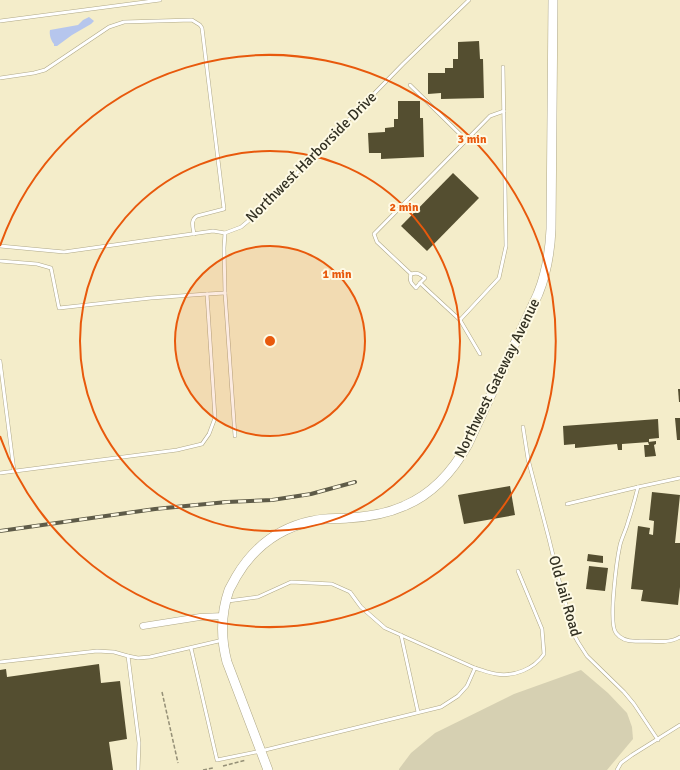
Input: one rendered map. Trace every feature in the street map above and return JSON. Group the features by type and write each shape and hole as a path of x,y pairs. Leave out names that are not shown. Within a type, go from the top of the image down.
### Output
{"street":[{"name":"Northwest Gateway Avenue","path":"268,770 227,662 224,650 224,616 226,601 230,590 239,572 250,557 271,538 298,524 313,520 377,515 404,506 416,500 436,486 450,472 468,444 515,344 546,271 551,244 553,0"},
{"path":"143,626 200,617 224,616"}],"lane":[{"path":"0,21 160,0"},
{"name":"Northwest Harborside Drive","path":"0,246 51,252 64,252 213,231 225,233 241,227 259,212 403,64 469,0"},
{"path":"0,78 45,70 109,27 124,22 192,20 200,25 202,28 224,209 194,218 192,221 194,234"},
{"path":"460,320 498,278 506,246 504,67"},
{"path":"410,85 466,140"},
{"path":"411,274 377,242 374,234 490,116 504,111"},
{"path":"225,233 225,293 235,436"},
{"path":"0,261 37,264 51,268 59,308 151,298 225,293"},
{"path":"420,273 425,278 416,288 410,283 411,274 420,273"},
{"path":"420,283 460,320 480,354"},
{"path":"0,473 177,450 202,444 209,434 215,418 207,294"},
{"path":"0,361 14,471"},
{"name":"Old Jail Road","path":"523,427 528,459 572,631 587,656 624,692 634,704 658,740"},
{"path":"567,504 680,478"},
{"path":"638,487 634,506 620,546 614,586 612,618 614,630 616,634 624,640 635,642 672,641 680,637"},
{"path":"226,601 258,597 291,582 332,584 350,592 361,607 385,628 475,668 498,674 516,673 533,666 544,654 542,629 518,571"},
{"path":"401,635 418,712"},
{"path":"0,662 97,651 114,652 138,658 150,658 223,640"},
{"path":"191,648 217,760 261,751 441,707 458,696 467,686 475,668"},
{"path":"128,656 138,743 138,770"},
{"path":"617,770 622,763 632,755 680,725"}],"path":[{"path":"162,692 178,763"},
{"path":"223,766 232,764"},
{"path":"203,770 213,768"}],"shaded area":[{"path":"581,670 608,693 627,713 632,727 633,739 607,770 399,770 411,753 435,733 514,694"}],"water":[{"path":"89,17 94,21 91,24 57,46 54,46 50,37 50,30 78,25"}],"building":[{"path":"479,41 480,59 483,59 484,98 441,99 441,93 428,94 428,73 445,73 445,68 453,68 453,59 458,59 458,42"},
{"path":"398,101 420,101 420,118 423,118 424,157 381,159 381,153 369,153 368,133 385,132 385,128 394,127 394,119 398,119"},
{"path":"453,173 479,198 427,251 401,226"},
{"path":"678,389 680,389 680,402 679,402"},
{"path":"675,418 680,418 680,440 677,440"},
{"path":"658,419 659,438 649,439 649,442 622,444 622,450 618,450 617,444 575,448 575,444 564,445 563,426"},
{"path":"656,441 656,444 654,445 656,456 645,457 644,445 649,445 648,442"},
{"path":"510,486 515,515 464,524 458,495"},
{"path":"652,492 680,495 675,543 680,543 680,587 678,605 641,601 643,590 631,589 638,526 650,528 649,534 653,535 654,521 649,520"},
{"path":"588,554 603,556 603,563 587,561"},
{"path":"589,566 608,568 605,591 586,589"},
{"path":"99,664 101,683 120,681 127,739 109,742 113,770 0,770 0,670 6,669 7,677"}],"railway":[{"path":"0,531 155,509 227,502 272,500 311,494 355,482"}]}
